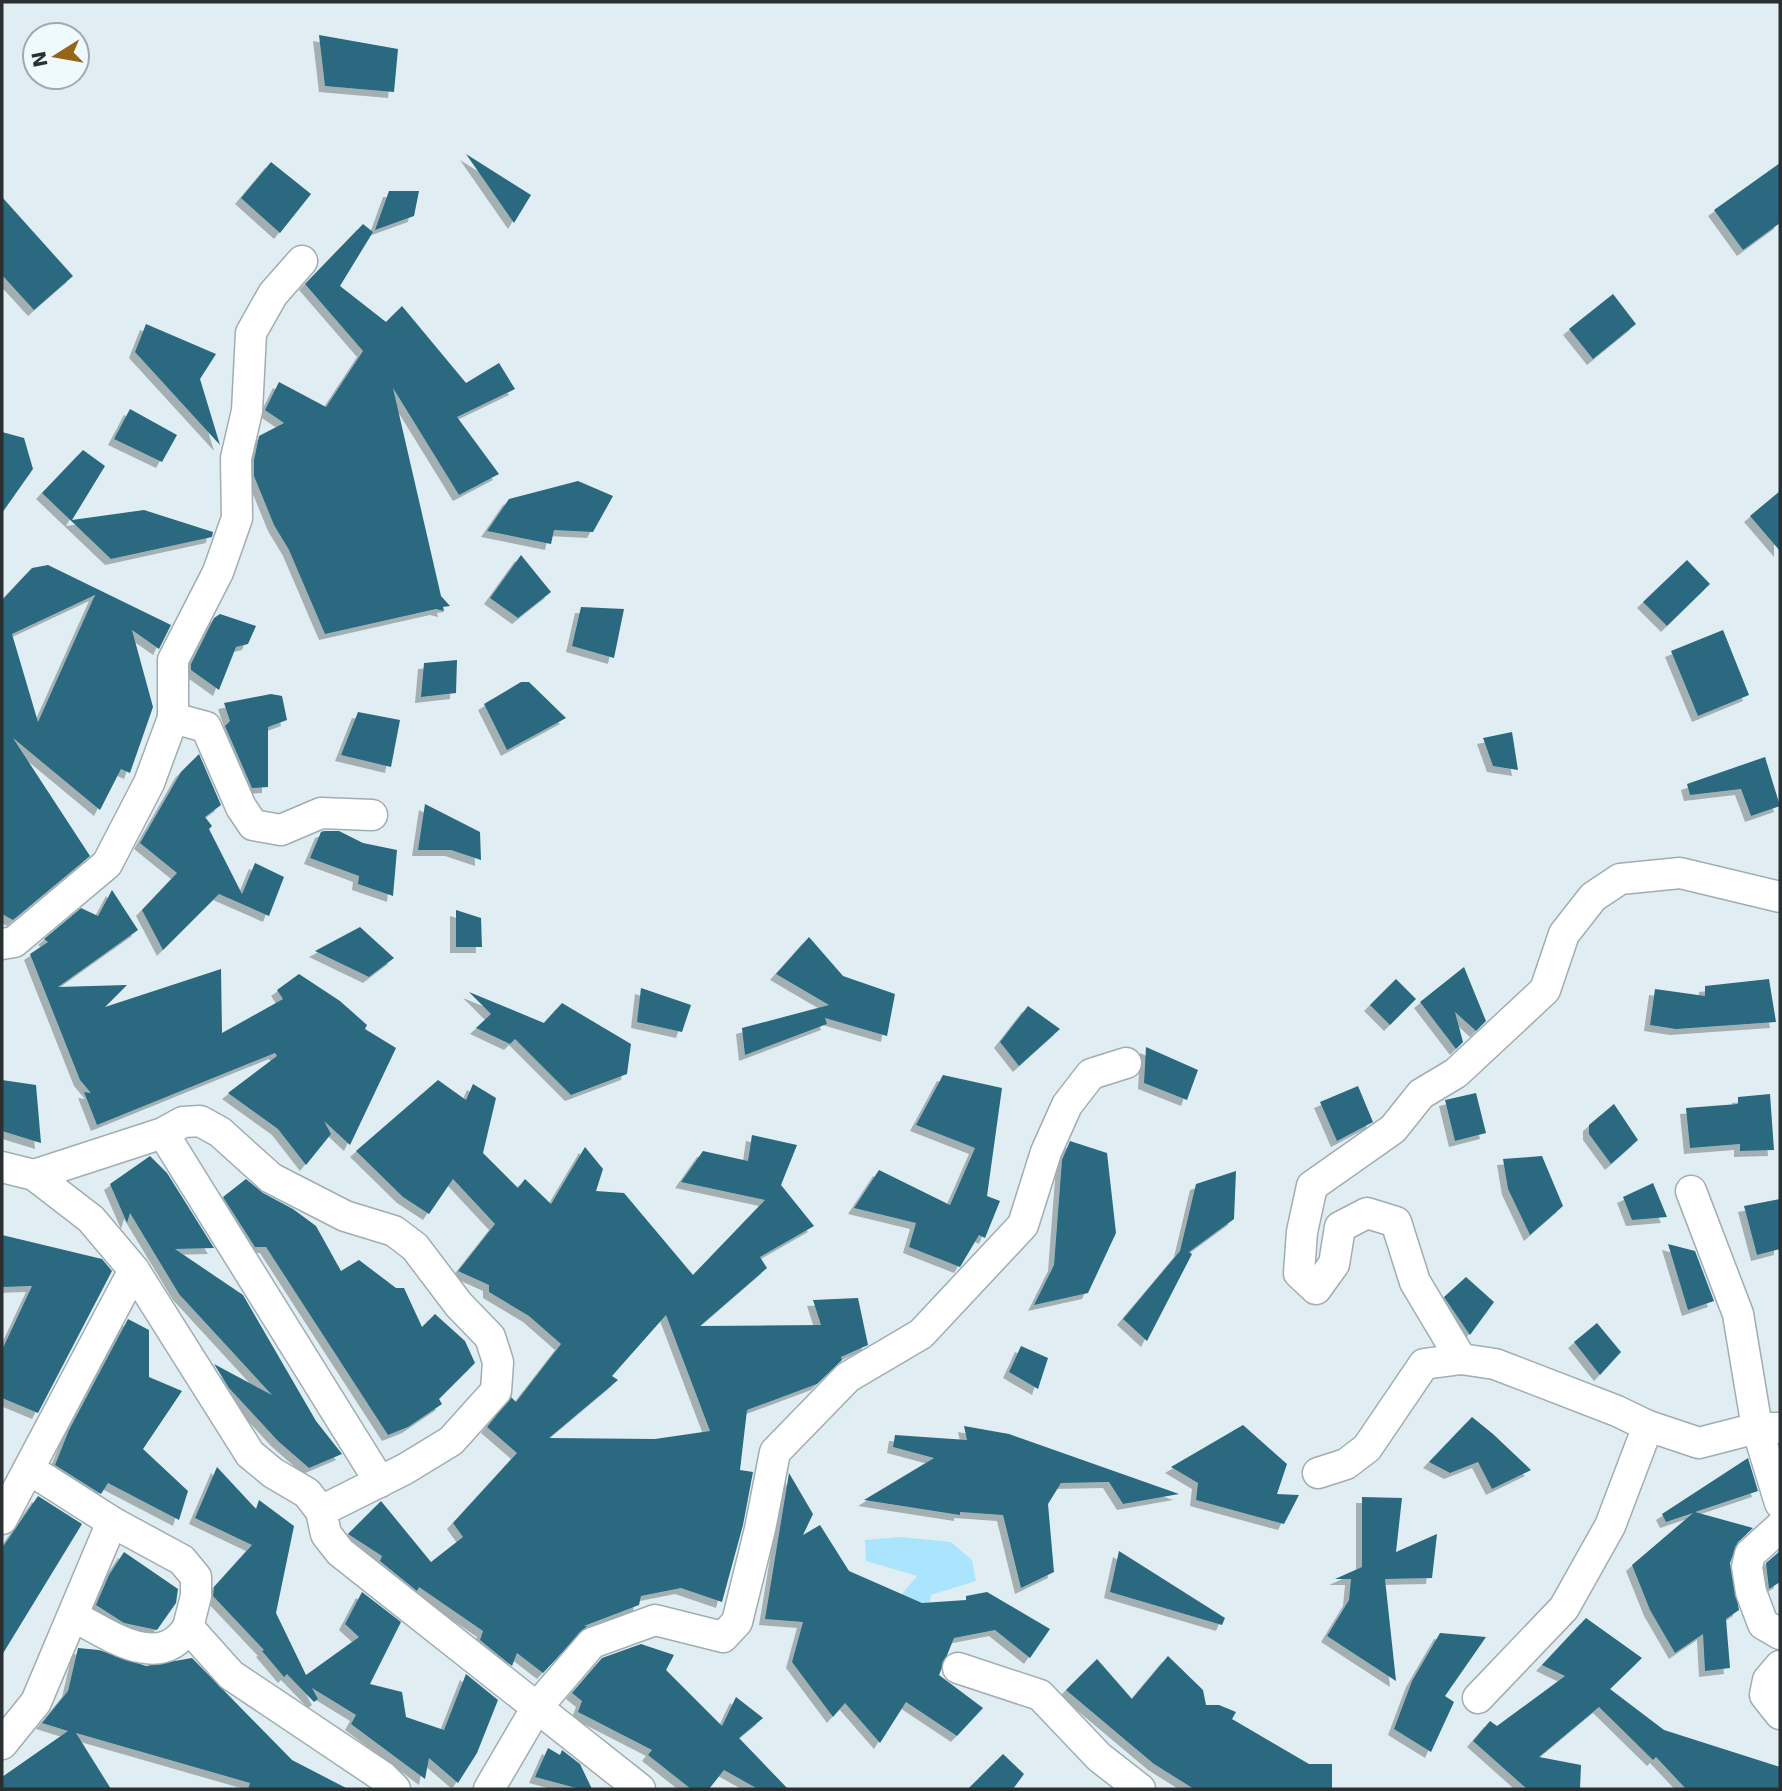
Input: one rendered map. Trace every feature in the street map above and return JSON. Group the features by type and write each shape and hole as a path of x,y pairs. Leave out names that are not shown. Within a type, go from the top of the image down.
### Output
{"street":[{"path":"2,944 14,942 107,864 149,783 173,718 173,660 218,572 237,518 236,458 247,411 251,333 273,294 302,261"},
{"path":"173,718 206,727 241,807 253,825 281,830 321,813 372,815"},
{"path":"1461,1359 1415,1282 1395,1222 1367,1213 1340,1227 1334,1264 1316,1289 1299,1273 1302,1233 1312,1185 1393,1129 1421,1094 1456,1073 1545,990 1564,934 1593,897 1620,879 1680,873 1780,897"},
{"path":"489,1789 537,1707 592,1643 655,1620 723,1637 737,1622 760,1529 775,1452 849,1377 921,1334 1023,1225 1045,1152 1067,1105 1091,1074 1126,1063"},
{"path":"34,1175 163,1133 183,1122 200,1121 220,1132 271,1178 345,1216 394,1231 415,1247 459,1305 490,1337 498,1362 496,1391 451,1441 380,1482 321,1511"},
{"path":"163,1133 380,1482"},
{"path":"2,1167 34,1175 91,1219 134,1270 250,1454 273,1473 307,1493 321,1511 326,1534 340,1552 640,1789"},
{"path":"1691,1191 1738,1314 1768,1428 1780,1503"},
{"path":"2,1519 17,1480 134,1270"},
{"path":"1318,1473 1346,1464 1367,1448 1424,1364 1461,1359 1495,1364 1617,1410 1648,1426 1699,1443 1768,1428"},
{"path":"1478,1698 1564,1608 1611,1526 1648,1426"},
{"path":"17,1480 112,1522 182,1560 196,1577 196,1596 188,1627 179,1642 158,1650 128,1644 73,1616"},
{"path":"2,1744 36,1702 112,1522"},
{"path":"1780,1527 1750,1554 1747,1567 1751,1592 1763,1624 1780,1634"},
{"path":"188,1627 231,1675 383,1777 395,1789"},
{"path":"1780,1666 1768,1680 1765,1695 1780,1714"},
{"path":"958,1668 1040,1695 1099,1757 1140,1789"}],"shaded area":[{"path":"901,1537 951,1542 972,1560 976,1581 931,1595 926,1625 902,1594 917,1576 866,1561 865,1540"}],"building":[{"path":"319,35 398,49 394,92 325,86"},
{"path":"466,154 531,195 514,223"},
{"path":"271,162 311,194 280,233 241,198"},
{"path":"1780,163 1780,223 1743,250 1714,210"},
{"path":"389,191 419,191 414,216 375,230"},
{"path":"2,197 73,276 34,310 2,275"},
{"path":"363,224 373,232 340,286 386,322 402,306 466,383 499,363 515,389 457,417 499,474 459,495 393,388 441,596 450,606 443,607 444,611 436,609 325,634 254,476 254,460 259,436 284,423 265,410 279,382 326,407 363,351 305,284"},
{"path":"1613,294 1636,324 1593,359 1569,329"},
{"path":"146,324 216,354 200,379 220,445 135,352"},
{"path":"130,409 177,435 162,462 114,439"},
{"path":"2,432 24,438 33,469 2,513"},
{"path":"83,450 105,466 72,520 144,510 213,532 212,537 111,559 42,493"},
{"path":"578,481 613,496 593,532 554,530 551,544 487,531 509,499"},
{"path":"1780,491 1780,551 1750,516"},
{"path":"521,555 551,592 518,618 490,598"},
{"path":"1687,560 1710,584 1667,626 1643,602"},
{"path":"48,565 171,625 159,649 132,630 153,707 130,773 121,769 100,810 13,738 90,856 13,920 2,914 2,600 32,568","holes":["95,595 38,722 12,634"]},
{"path":"581,607 624,609 614,658 572,646"},
{"path":"220,614 256,626 248,644 236,647 219,690 191,670 191,664 214,618"},
{"path":"1723,630 1749,695 1698,716 1671,651"},
{"path":"457,660 456,693 421,697 424,663"},
{"path":"521,682 529,682 566,718 507,750 484,704"},
{"path":"271,694 282,696 287,720 268,727 268,787 252,788 225,726 230,721 224,703"},
{"path":"358,712 400,720 391,767 341,755"},
{"path":"1512,732 1518,770 1493,766 1483,738"},
{"path":"199,754 221,805 205,817 212,826 209,829 242,894 255,863 284,877 269,916 219,894 163,950 142,910 177,873 140,843 181,772"},
{"path":"1765,757 1780,806 1751,816 1741,789 1690,795 1687,784"},
{"path":"425,804 480,832 481,860 451,850 418,850"},
{"path":"339,831 363,843 397,850 393,896 358,884 359,876 310,858 321,832"},
{"path":"112,890 138,930 58,987 127,985 105,1007 221,969 222,1033 283,999 277,990 299,974 340,1001 367,1025 365,1029 396,1048 350,1145 324,1121 331,1134 306,1165 278,1129 228,1093 277,1056 275,1053 97,1125 84,1092 91,1093 80,1080 30,954 48,942 44,939 81,908 98,916"},
{"path":"456,910 481,918 482,947 456,947"},
{"path":"360,927 394,958 369,977 315,951"},
{"path":"809,937 843,976 895,994 887,1036 825,1018 827,1024 745,1055 742,1028 829,1005 776,974"},
{"path":"1464,967 1486,1021 1476,1031 1455,1012 1463,1042 1456,1049 1420,1002"},
{"path":"1396,979 1416,999 1390,1025 1370,1005"},
{"path":"1769,979 1776,1022 1676,1029 1650,1025 1655,989 1705,996 1705,986"},
{"path":"641,988 691,1005 682,1032 637,1022"},
{"path":"469,992 544,1023 562,1003 631,1044 627,1074 571,1095 515,1039 510,1044 476,1028 491,1014"},
{"path":"1028,1006 1060,1029 1019,1066 1000,1042"},
{"path":"1146,1047 1198,1070 1187,1100 1144,1083"},
{"path":"943,1075 1002,1088 987,1196 1000,1201 985,1238 979,1235 960,1267 909,1247 916,1223 854,1208 879,1170 950,1205 975,1148 916,1125"},
{"path":"2,1080 36,1085 41,1143 2,1131"},
{"path":"438,1080 466,1100 473,1084 496,1098 483,1153 518,1188 525,1179 551,1204 585,1147 603,1169 596,1191 624,1193 693,1275 765,1200 681,1182 703,1151 748,1161 752,1135 797,1145 781,1185 814,1226 760,1257 767,1268 700,1326 821,1325 813,1300 858,1298 868,1345 841,1357 842,1360 817,1384 747,1410 740,1470 753,1472 743,1525 722,1602 681,1588 641,1596 639,1605 584,1626 587,1626 543,1673 517,1653 512,1666 480,1640 483,1631 419,1587 417,1591 380,1561 382,1556 348,1534 381,1501 431,1562 463,1537 453,1523 517,1453 487,1427 511,1397 516,1402 561,1344 529,1316 489,1292 489,1285 458,1271 495,1224 453,1179 429,1214 403,1197 356,1151","holes":["666,1315 710,1431 655,1439 549,1438 618,1380 612,1376"]},
{"path":"1358,1086 1373,1122 1337,1141 1320,1102"},
{"path":"1476,1093 1486,1133 1455,1141 1445,1100"},
{"path":"1770,1094 1774,1150 1740,1151 1740,1144 1690,1148 1686,1108 1738,1104 1738,1097"},
{"path":"1614,1104 1638,1140 1611,1164 1589,1134 1589,1125"},
{"path":"1070,1141 1107,1153 1116,1233 1088,1293 1034,1305 1054,1265 1062,1160"},
{"path":"150,1156 167,1173 214,1248 175,1249 243,1295 316,1421 342,1454 309,1468 278,1441 229,1388 214,1364 272,1395 179,1294 130,1213 127,1223 110,1184"},
{"path":"1542,1156 1563,1206 1530,1235 1508,1189 1503,1159"},
{"path":"1236,1171 1234,1219 1189,1252 1192,1254 1147,1341 1123,1319 1180,1251 1196,1184"},
{"path":"246,1179 263,1193 293,1209 316,1226 341,1271 359,1260 396,1288 404,1288 422,1327 435,1314 465,1341 475,1363 439,1399 442,1404 408,1427 388,1435 266,1247 255,1247 223,1197"},
{"path":"1653,1183 1667,1217 1632,1220 1623,1197"},
{"path":"1780,1199 1780,1249 1757,1255 1744,1206"},
{"path":"2,1235 102,1259 112,1271 38,1413 2,1398 2,1350 32,1286 2,1287"},
{"path":"1668,1244 1695,1251 1714,1301 1688,1310"},
{"path":"1466,1277 1494,1302 1470,1335 1444,1297"},
{"path":"128,1319 149,1330 149,1377 182,1391 143,1449 188,1491 179,1520 108,1483 101,1494 55,1465 69,1430"},
{"path":"1597,1323 1621,1352 1600,1375 1574,1342"},
{"path":"1021,1346 1048,1358 1038,1389 1009,1372"},
{"path":"1472,1417 1531,1470 1492,1489 1478,1462 1450,1473 1429,1462"},
{"path":"1243,1425 1287,1464 1277,1494 1299,1495 1284,1524 1196,1500 1198,1483 1171,1467"},
{"path":"964,1426 1009,1434 1179,1494 1123,1504 1109,1482 1061,1483 1048,1504 1054,1572 1021,1588 1003,1515 960,1512 960,1515 864,1500 934,1458 893,1447 895,1435 967,1440"},
{"path":"1748,1458 1758,1491 1695,1512 1753,1528 1738,1542 1730,1563 1739,1610 1726,1619 1730,1668 1705,1671 1703,1634 1675,1653 1650,1610 1632,1565 1693,1513 1666,1522 1662,1514"},
{"path":"217,1467 256,1509 259,1500 294,1526 276,1613 306,1675 359,1637 345,1624 362,1592 401,1622 370,1684 402,1692 406,1717 444,1730 466,1674 498,1700 477,1753 458,1783 429,1758 425,1779 351,1724 356,1715 312,1688 318,1699 314,1702 287,1674 284,1677 262,1651 264,1650 213,1596 214,1587 252,1545 195,1518"},
{"path":"789,1473 813,1514 803,1535 820,1525 849,1571 922,1603 966,1600 966,1596 987,1592 1050,1629 1030,1658 995,1630 954,1638 939,1675 983,1708 957,1736 906,1702 880,1743 845,1703 833,1717 792,1662 803,1622 765,1619"},
{"path":"38,1496 82,1524 2,1655 2,1548"},
{"path":"1362,1497 1402,1498 1396,1552 1437,1534 1432,1578 1385,1579 1396,1681 1327,1636 1349,1600 1351,1579 1335,1579 1362,1567"},
{"path":"1119,1551 1225,1618 1222,1625 1110,1592"},
{"path":"1780,1551 1780,1582 1769,1589 1766,1563"},
{"path":"124,1552 178,1589 176,1603 157,1630 124,1623 96,1605 109,1575"},
{"path":"1586,1618 1642,1658 1610,1689 1664,1730 1780,1767 1780,1789 1686,1789 1656,1757 1653,1760 1599,1707 1539,1757 1581,1765 1580,1789 1527,1789 1473,1741 1490,1721 1497,1726 1565,1676 1542,1665"},
{"path":"1440,1633 1486,1637 1445,1696 1454,1702 1431,1752 1394,1729 1412,1681"},
{"path":"641,1644 674,1655 666,1670 722,1726 736,1697 763,1718 739,1738 788,1789 758,1789 724,1770 709,1789 691,1789 648,1755 652,1750 578,1712 582,1701 572,1693 602,1658"},
{"path":"78,1648 99,1650 146,1666 192,1658 292,1760 348,1789 248,1789 250,1783 76,1733 111,1789 2,1789 2,1777 68,1731 42,1723 68,1691"},
{"path":"1168,1656 1203,1690 1206,1705 1219,1705 1236,1712 1232,1719 1309,1764 1332,1764 1332,1789 1194,1789 1154,1764 1066,1690 1097,1659 1132,1699"},
{"path":"548,1748 560,1755 562,1750 580,1764 592,1789 580,1789 535,1777"},
{"path":"1003,1754 1024,1774 1013,1789 968,1789"}]}
